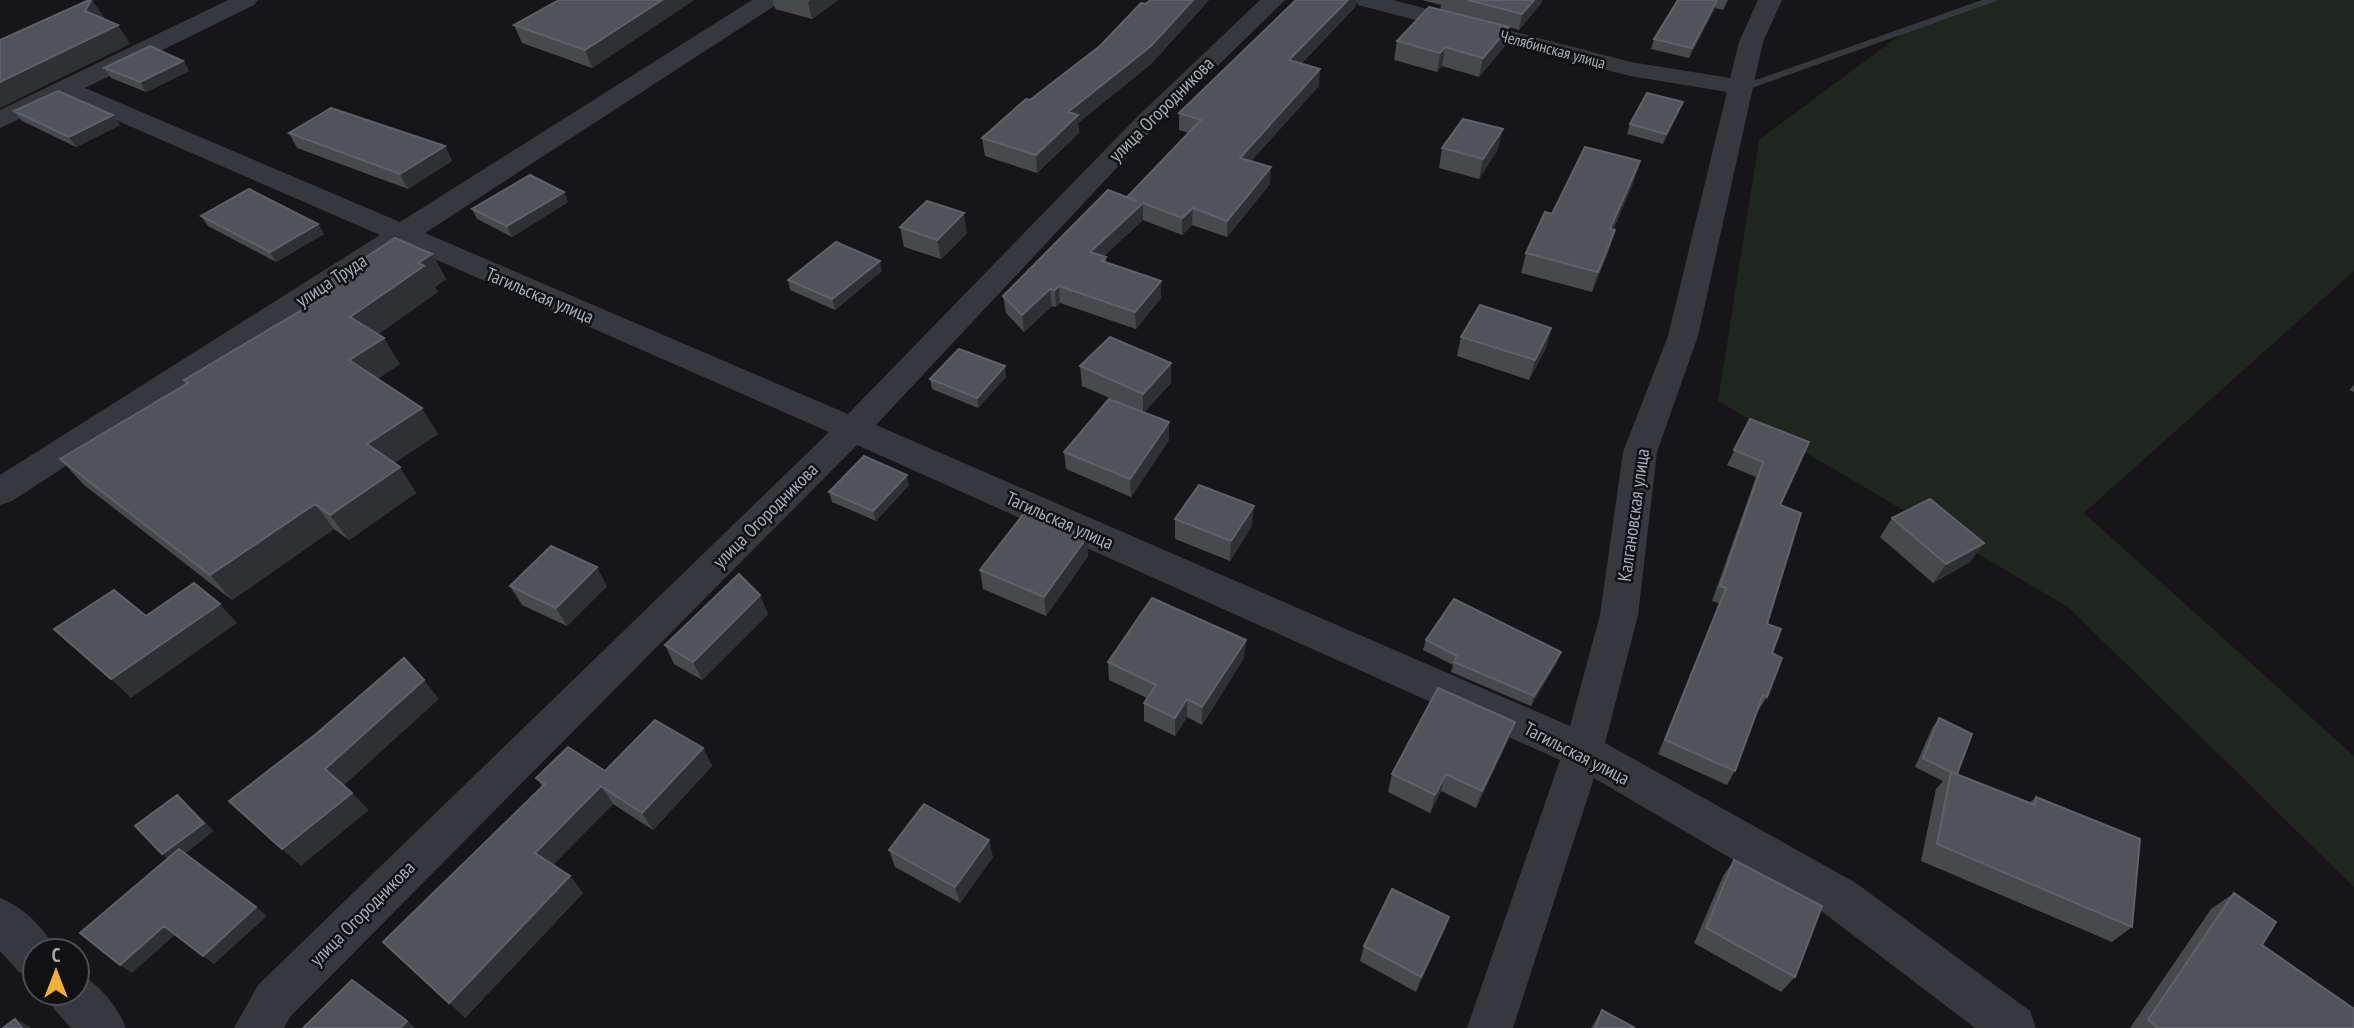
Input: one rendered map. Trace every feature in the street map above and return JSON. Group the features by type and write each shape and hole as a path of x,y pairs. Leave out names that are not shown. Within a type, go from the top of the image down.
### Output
{"street":[{"path":"0,120 246,0"},
{"name":"улица Труда","path":"0,492 768,0"},
{"name":"улица Огородникова","path":"257,1028 274,1000 853,429 1145,123 1273,0"},
{"name":"Челябинская улица","path":"1366,0 1630,69 1742,87"},
{"name":"Калгановская улица","path":"1490,1028 1583,751 1619,615 1640,452 1683,336 1751,42 1770,0"},
{"name":"Тагильская улица","path":"66,89 853,429 1583,751 1840,898 2013,1028"},
{"path":"0,919 21,941"},
{"path":"83,1007 103,1028"}],"lane":[{"path":"1742,87 1993,0"}],"shaded area":[{"path":"1989,0 2354,0 2354,271 2084,513 2354,756 2354,887 2068,607 1718,401 1759,140 1908,29"}],"building":[{"path":"89,0 85,11 118,25 0,82 0,40"},
{"path":"559,0 662,0 585,50 514,25"},
{"path":"1151,0 1193,0 1151,46 1068,112 1078,115 1036,155 982,138 1026,99 1030,100 1100,46 1141,3 1145,4"},
{"path":"1296,0 1348,0 1289,60 1320,69 1240,158 1271,167 1227,221 1193,208 1182,218 1143,203 1090,252 1106,257 1102,261 1161,281 1135,312 1059,286 1055,290 1050,289 1022,315 1003,296 1108,190 1137,201 1127,197 1201,120 1179,113"},
{"path":"1468,0 1534,0 1522,14"},
{"path":"1678,0 1717,0 1692,48 1654,39"},
{"path":"1429,7 1509,27 1483,58 1445,47 1440,53 1397,41"},
{"path":"150,46 183,61 140,82 104,68"},
{"path":"58,91 113,115 69,137 14,111"},
{"path":"1647,93 1683,102 1666,134 1630,124"},
{"path":"331,108 445,146 400,174 289,133"},
{"path":"1463,119 1503,129 1483,159 1442,148"},
{"path":"1585,147 1640,161 1610,229 1615,230 1598,272 1526,253 1545,212 1552,214"},
{"path":"530,175 564,192 507,226 472,209"},
{"path":"249,189 318,224 270,252 201,216"},
{"path":"927,201 964,213 937,240 900,227"},
{"path":"395,238 432,254 418,263 424,266 350,317 384,338 349,360 422,408 367,444 400,467 330,515 315,504 210,575 60,459 188,383 184,380 332,292 321,287"},
{"path":"836,242 880,261 832,299 788,280"},
{"path":"1480,305 1551,328 1535,360 1461,337"},
{"path":"1110,337 1171,363 1143,394 1080,366"},
{"path":"959,349 1005,366 977,398 930,379"},
{"path":"1109,399 1169,422 1130,479 1064,452"},
{"path":"1750,419 1809,442 1780,505 1801,513 1767,624 1781,629 1772,653 1782,658 1767,697 1763,695 1735,771 1665,740 1726,588 1720,586 1763,462 1734,450"},
{"path":"864,456 907,475 873,511 829,492"},
{"path":"1199,485 1254,506 1231,541 1175,519"},
{"path":"1930,499 1984,543 1946,564 1892,518"},
{"path":"1025,512 1087,537 1044,597 980,570"},
{"path":"551,546 597,567 556,608 510,586"},
{"path":"739,574 760,595 693,662 665,645"},
{"path":"194,583 220,604 111,679 54,629 114,590 146,616"},
{"path":"1152,598 1246,640 1202,707 1187,699 1175,718 1144,703 1156,685 1108,662"},
{"path":"1454,599 1561,652 1534,696 1454,662 1457,656 1426,640"},
{"path":"404,658 424,680 325,769 352,793 282,849 229,801 316,734"},
{"path":"1438,688 1515,722 1482,791 1446,774 1435,795 1392,774"},
{"path":"1939,718 1972,734 1957,774 1923,758"},
{"path":"655,720 703,748 642,813 601,786 535,853 570,876 449,1003 383,942 545,784 536,778 568,747 605,771"},
{"path":"1951,772 2035,805 2036,797 2140,839 2132,927 1937,844"},
{"path":"177,795 204,823 162,854 135,826"},
{"path":"924,804 989,840 955,887 889,850"},
{"path":"179,849 256,907 203,956 164,926 120,965 91,942 91,937 80,933"},
{"path":"1734,860 1822,906 1795,977 1706,928"},
{"path":"1392,889 1449,917 1421,977 1364,946"},
{"path":"2234,893 2276,922 2262,945 2354,1009 2354,1028 2158,1028 2148,1020"},
{"path":"352,980 407,1021 400,1028 303,1028"},
{"path":"1602,1010 1635,1028 1595,1028"},
{"path":"15,1019 22,1028 3,1028"}]}
